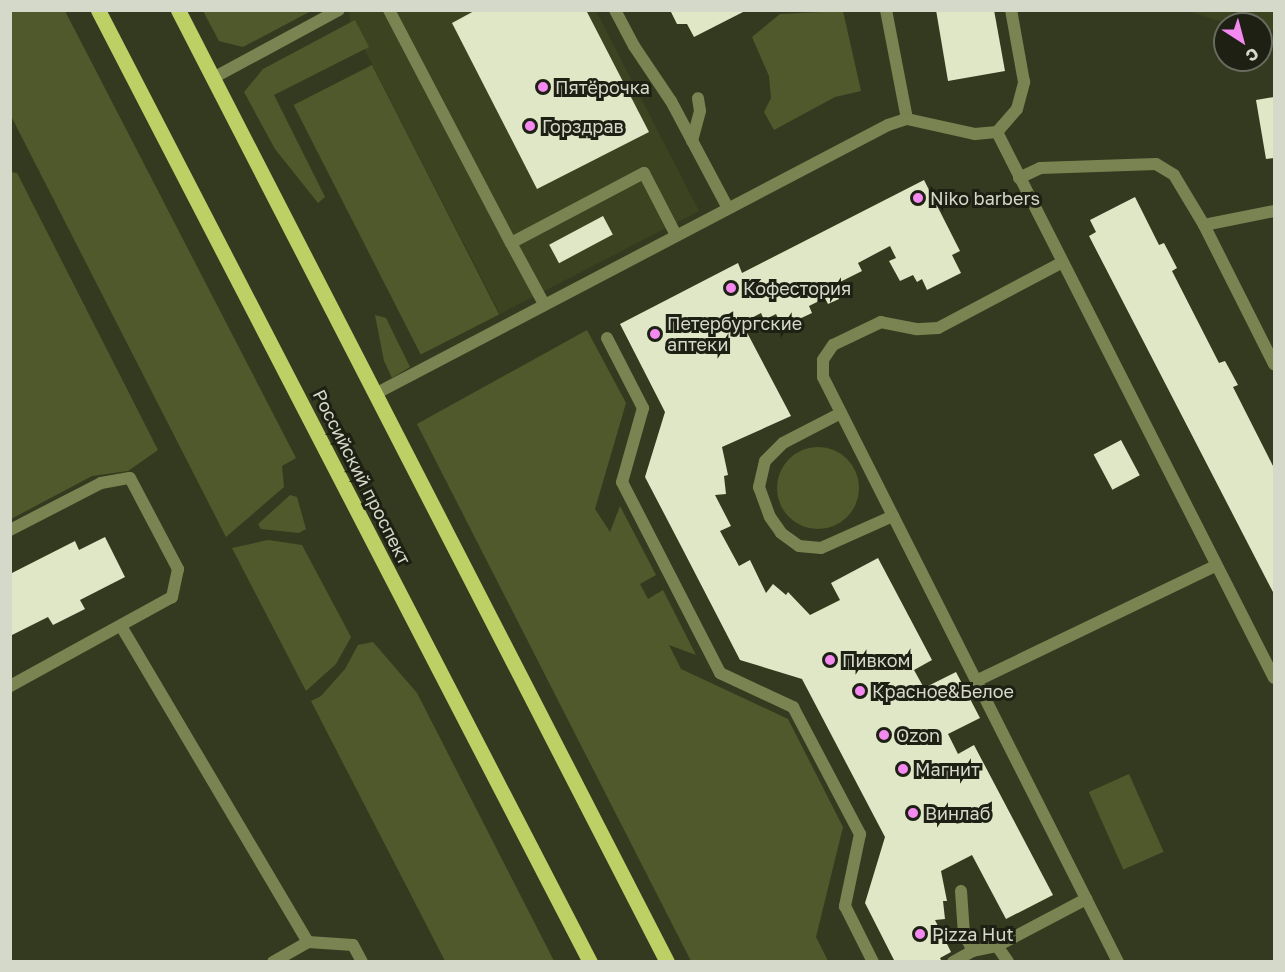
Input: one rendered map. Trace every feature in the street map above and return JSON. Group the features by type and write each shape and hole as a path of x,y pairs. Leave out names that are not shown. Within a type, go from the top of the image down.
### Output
{"main road":[{"name":"Российский проспект","path":"98,10 590,962"},
{"path":"178,10 667,962"}],"lane":[{"path":"213,78 339,10"},
{"path":"389,10 544,304"},
{"path":"615,10 692,141 728,208"},
{"path":"886,10 907,119"},
{"path":"375,394 888,125 907,119 975,134 997,132 1017,109 1024,82 1011,10"},
{"path":"692,141 700,111 698,98"},
{"path":"997,132 1061,264 1215,566 1275,678"},
{"path":"1019,178 1040,168 1156,164 1174,175 1204,225 1275,364"},
{"path":"512,243 644,173 676,235"},
{"path":"1204,225 1275,211"},
{"path":"1061,264 938,328 916,330 881,322 833,345 823,360 823,377 1118,962"},
{"path":"607,338 644,408 622,482 720,673 793,707 860,834 845,906 873,962"},
{"path":"841,413 783,443 765,461 759,487 770,517 781,533 799,546 821,548 893,516"},
{"path":"10,530 101,483 130,478 178,569 172,597 10,686"},
{"path":"976,681 1215,566"},
{"path":"121,627 308,942"},
{"path":"961,891 964,934 973,951"},
{"path":"953,962 973,951 997,946 1086,899"},
{"path":"273,962 308,942 352,945 362,962"},
{"path":"997,946 1008,962"}],"shaded area":[{"path":"11,10 65,11 296,458 282,466 284,487 226,537 11,116"},
{"path":"203,11 311,11 243,47 219,41"},
{"path":"349,11 596,11 699,211 500,314 350,21"},
{"path":"843,11 861,91 835,97 774,130 764,112 771,98 769,76 752,37 780,14"},
{"path":"1188,11 1274,11 1274,30 1273,12 1213,12 1213,19"},
{"path":"355,20 369,47 274,95 325,197 318,203 275,149 244,92 263,69"},
{"path":"372,65 499,314 421,354 294,105"},
{"path":"11,172 17,173 158,450 128,471 92,476 11,519"},
{"path":"375,315 386,318 410,367 392,378 384,361"},
{"path":"587,330 626,403 595,509 610,532 620,506 656,575 640,584 648,599 663,590 696,655 669,645 681,669 788,719 843,827 816,937 828,961 691,961 417,424"},
{"path":"818,447 834,450 847,459 856,472 859,488 856,504 847,517 834,526 818,529 802,526 789,517 780,504 777,488 780,472 789,459 802,450"},
{"path":"290,495 297,497 306,529 299,533 261,529 258,524"},
{"path":"268,540 302,545 351,637 336,664 306,691 232,548"},
{"path":"373,642 417,693 554,961 445,961 311,701 321,696 345,669 358,645"},
{"path":"1129,774 1164,852 1123,870 1089,792"}],"building":[{"path":"476,10 586,10 649,132 537,189 452,23"},
{"path":"670,10 747,10 694,37 687,24 677,24"},
{"path":"936,10 994,10 1005,71 948,81"},
{"path":"1274,97 1274,158 1266,159 1256,100"},
{"path":"924,180 960,251 952,255 961,273 927,290 922,279 917,282 913,275 900,281 889,261 896,258 890,246 858,263 862,271 832,286 839,299 828,304 825,298 809,306 812,313 782,327 776,314 764,320 761,313 742,323 791,416 722,447 728,475 724,476 726,494 715,495 731,526 720,531 739,566 750,560 766,593 773,584 786,595 788,592 810,615 840,600 831,583 878,558 932,660 914,670 924,688 956,672 980,718 948,734 958,754 974,745 1053,895 1006,919 972,855 941,871 947,901 943,901 945,919 935,920 951,952 940,958 942,962 895,962 865,903 885,837 802,679 740,660 645,477 665,412 620,324 738,263 742,273"},
{"path":"1135,197 1159,245 1164,243 1177,268 1172,271 1219,363 1225,361 1238,385 1233,387 1274,468 1274,594 1089,236 1096,232 1090,220"},
{"path":"603,216 613,235 559,263 549,245"},
{"path":"1121,440 1140,475 1112,490 1094,455"},
{"path":"105,537 125,577 80,600 85,609 53,625 48,617 10,636 10,574 75,541 79,550"}],"place":[{"name":"Пятёрочка","path":"543,87"},
{"name":"Горздрав","path":"530,126"},
{"name":"Niko barbers","path":"918,198"},
{"name":"Кофестория","path":"731,288"},
{"name":"Петербургские аптеки","path":"655,334"},
{"name":"Пивком","path":"830,660"},
{"name":"Красное&Белое","path":"860,691"},
{"name":"Ozon","path":"884,735"},
{"name":"Магнит","path":"903,769"},
{"name":"Винлаб","path":"913,813"},
{"name":"Pizza Hut","path":"920,934"}]}
